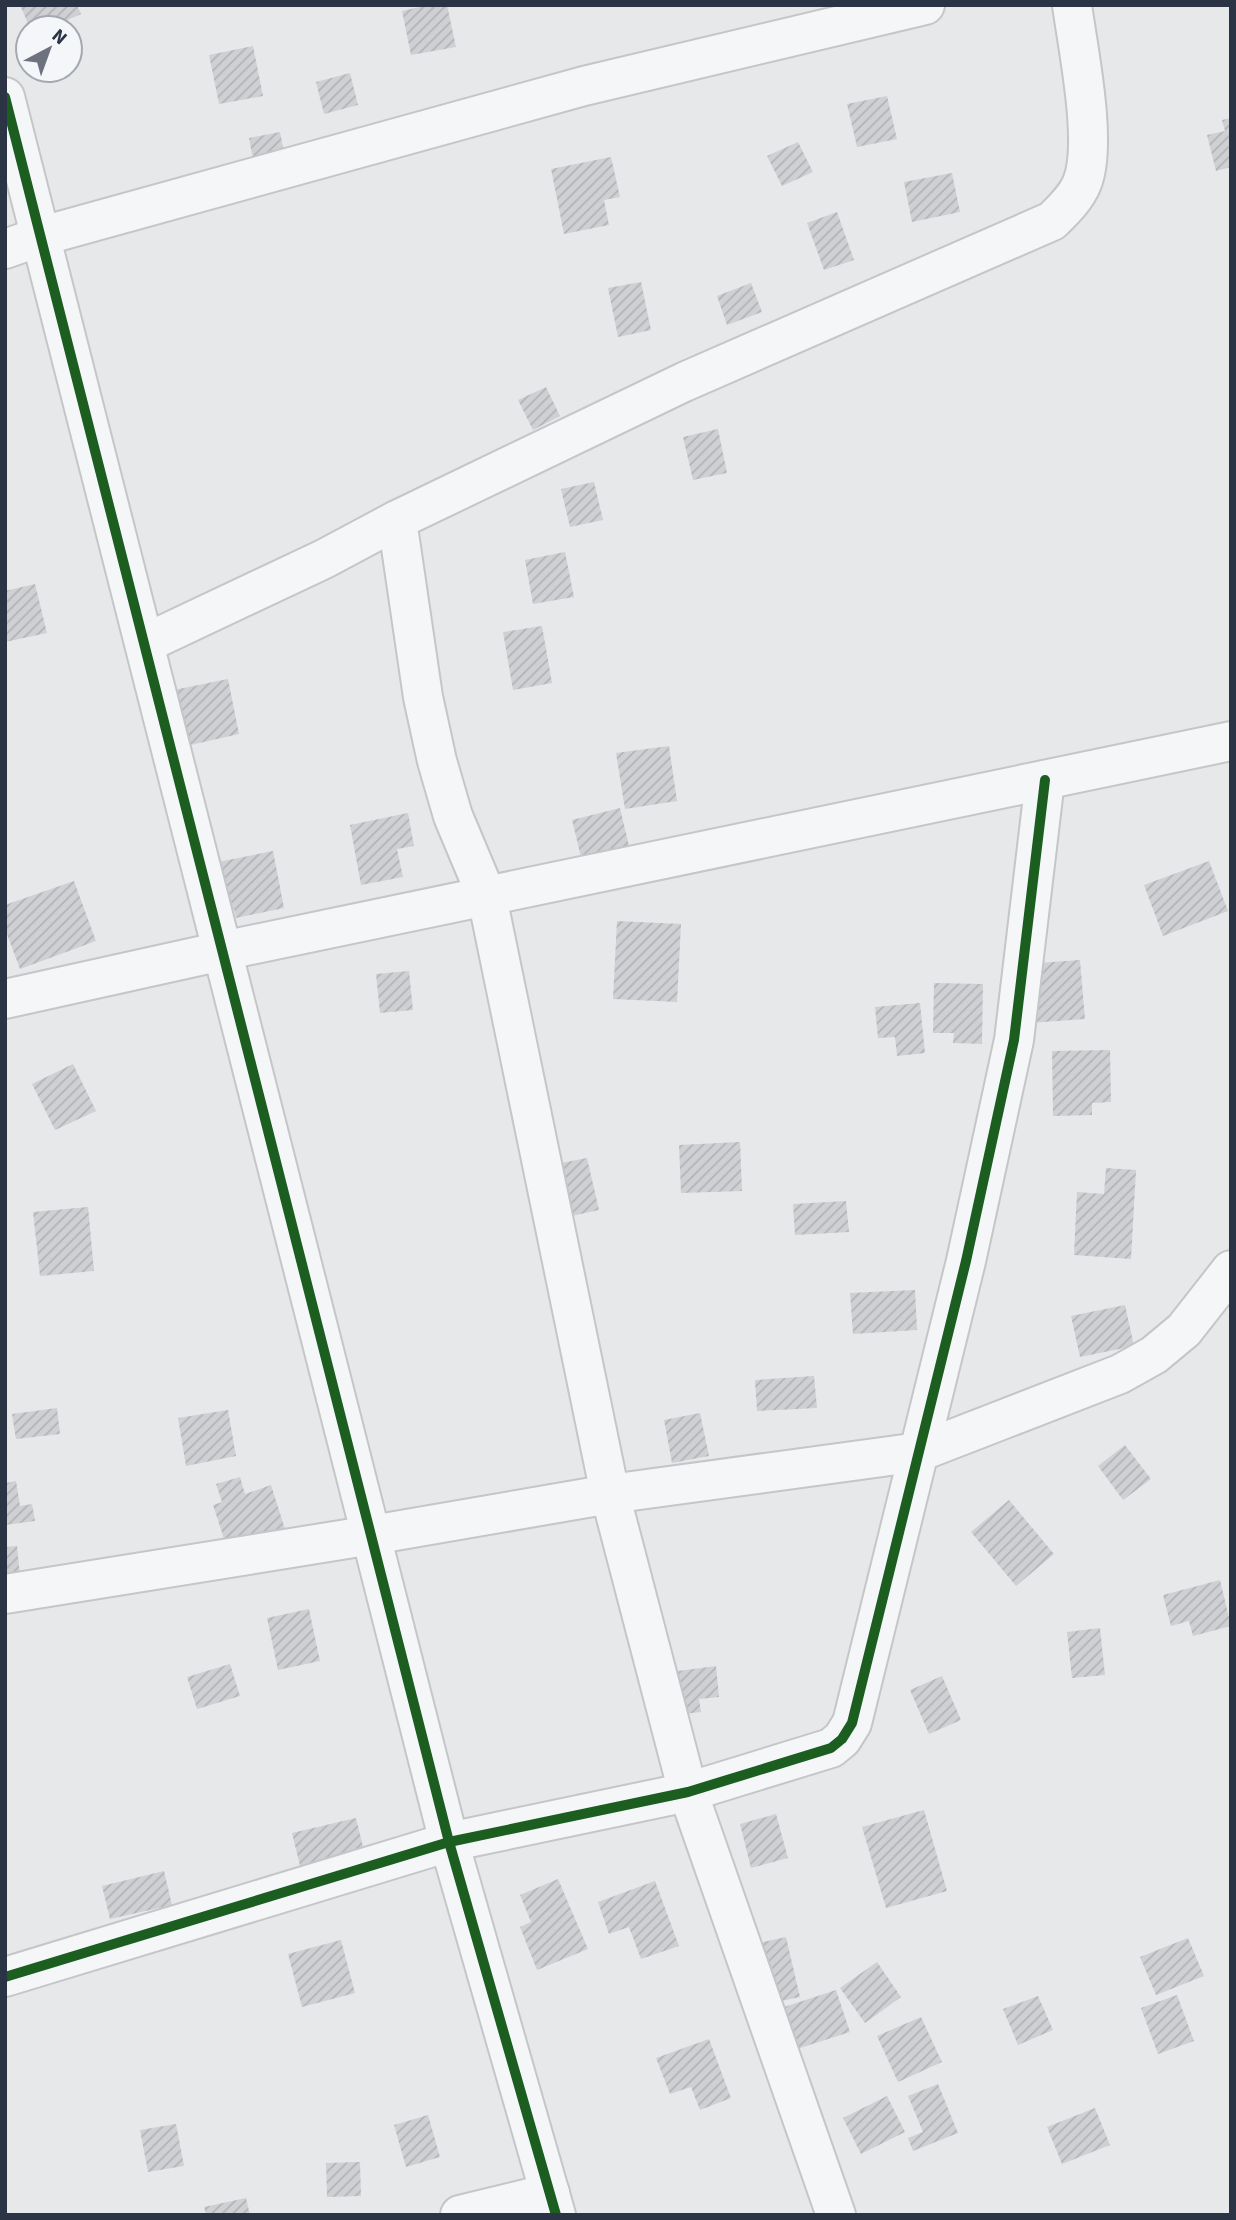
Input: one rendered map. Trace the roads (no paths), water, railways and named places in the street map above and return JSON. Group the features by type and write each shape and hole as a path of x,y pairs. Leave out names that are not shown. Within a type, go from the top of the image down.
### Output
{"street":[{"path":"5,249 42,236 584,86 925,5"},
{"path":"146,643 324,559 397,520 684,382 1052,221 1070,202 1082,182 1089,138 1072,5"},
{"path":"5,97 449,1842 553,2204 460,2215"},
{"path":"397,520 414,644 437,761 453,816 487,897 610,1494 688,1791 836,2215"},
{"path":"5,999 222,951 1231,741"},
{"path":"5,1977 449,1842 688,1791 831,1748 847,1731 855,1709 966,1261 1014,1041 1045,780"},
{"path":"5,1594 610,1494 919,1452 1120,1374 1154,1355 1184,1330 1231,1270"}]}
